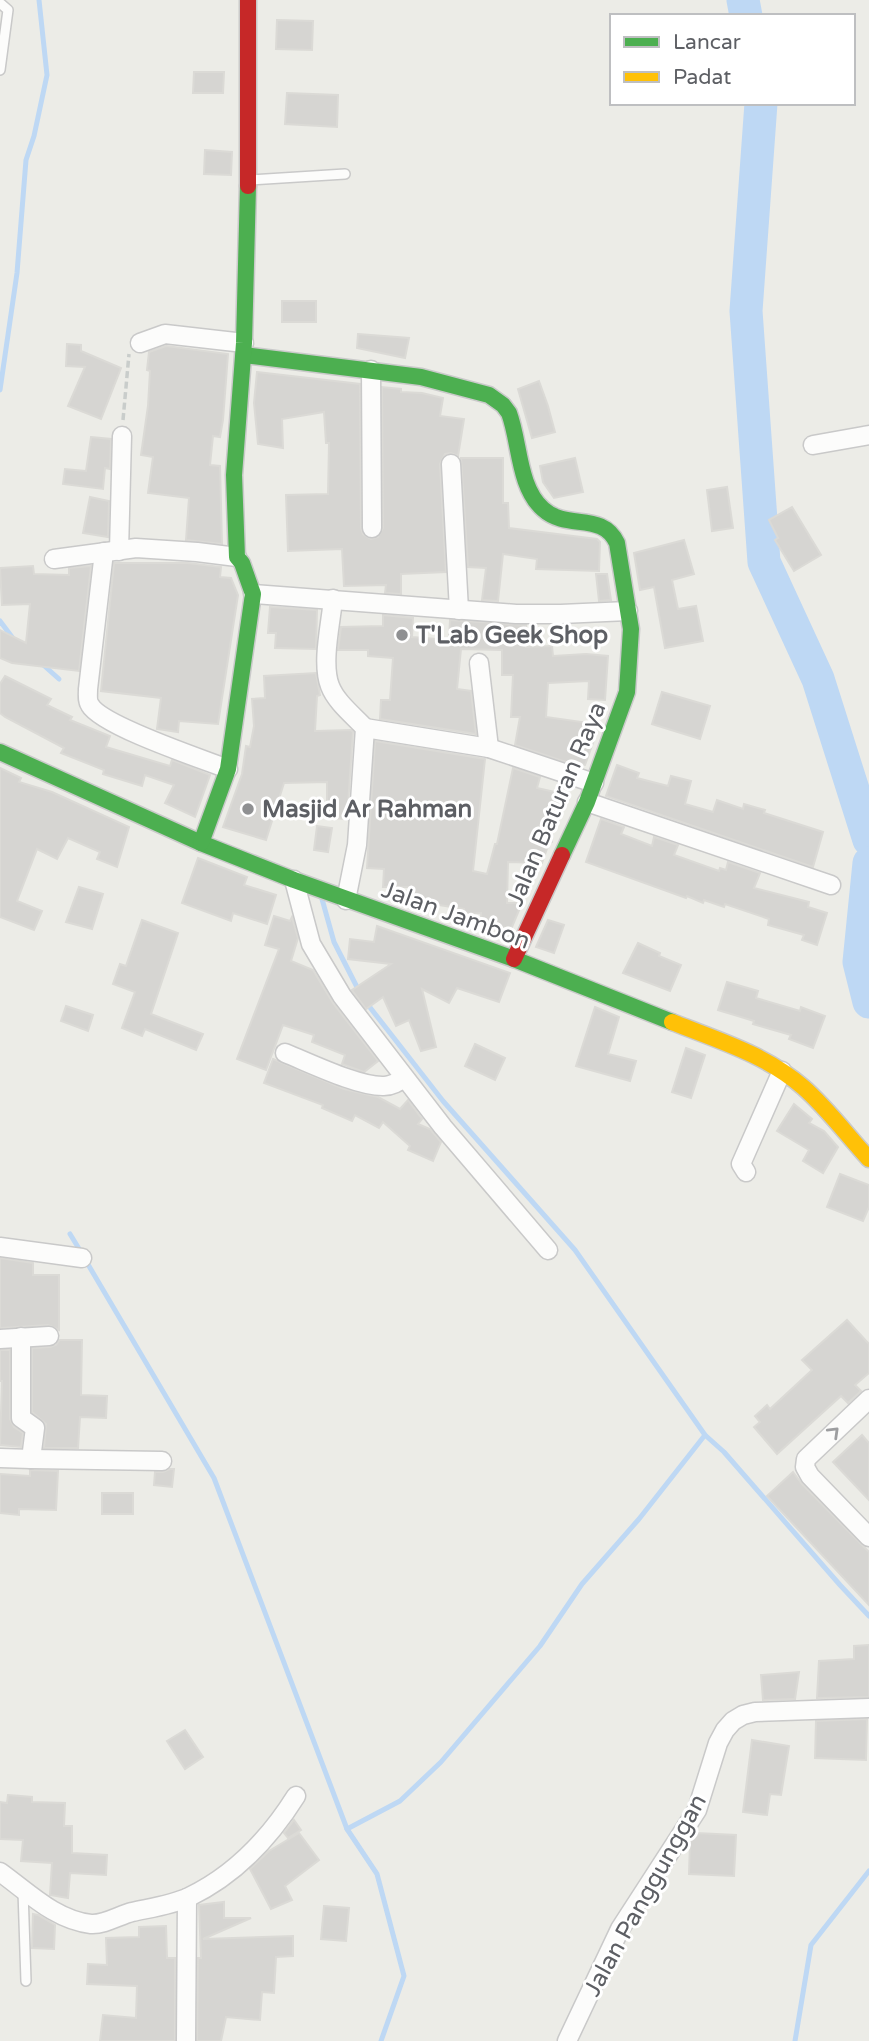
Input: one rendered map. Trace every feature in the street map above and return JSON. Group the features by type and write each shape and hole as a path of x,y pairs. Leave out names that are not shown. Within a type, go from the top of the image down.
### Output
{"street":[{"path":"201,843 228,769 253,594 242,563 237,557 234,475 244,349 248,0"},
{"path":"141,342 165,334 244,349"},
{"name":"Jalan Baturan Raya","path":"244,349 421,377 489,395 509,414 524,470 539,504 555,517 602,525 613,533 628,611 631,648 627,692 587,802 514,959"},
{"path":"371,370 372,528"},
{"path":"813,445 869,435"},
{"path":"122,436 112,552 88,690 89,704 96,712 134,731 228,769"},
{"path":"451,464 458,610"},
{"path":"54,559 144,548 237,557"},
{"path":"253,594 539,614 628,611"},
{"path":"333,599 327,659 330,688 365,728 489,748 594,783"},
{"path":"479,663 489,748"},
{"path":"346,900 357,845 365,728"},
{"name":"Jalan Jambon","path":"0,752 201,843 346,900 514,959 751,1053 804,1088 869,1159"},
{"path":"587,802 831,885"},
{"path":"294,880 311,944 342,996 468,1157 548,1250"},
{"path":"285,1053 374,1085 388,1086 404,1078"},
{"path":"746,1172 741,1164 782,1071"},
{"path":"0,1247 82,1258"},
{"path":"0,1339 49,1336"},
{"path":"21,1337 21,1418 35,1429 31,1459"},
{"path":"869,1399 806,1459 805,1463 810,1476 869,1537"},
{"path":"0,1458 162,1461"},
{"name":"Jalan Panggunggan","path":"567,2041 620,1929 697,1810 718,1743 733,1721 755,1712 869,1708"},
{"path":"0,1872 51,1910 90,1924 99,1923 187,1898 249,1856 277,1826 296,1796"},
{"path":"186,2041 187,1898"}],"lane":[{"path":"0,3 8,10 0,70"},
{"path":"248,180 345,174"},
{"path":"23,1889 26,1981"}],"path":[{"path":"122,436 127,359 130,352 141,342"}],"building":[{"path":"277,20 313,21 312,50 276,49"},
{"path":"194,72 224,72 223,93 193,93"},
{"path":"287,93 338,95 337,127 285,124"},
{"path":"205,150 232,152 231,175 204,174"},
{"path":"282,301 316,301 316,322 282,322"},
{"path":"358,334 409,338 405,358 357,348"},
{"path":"67,344 81,345 81,351 121,368 101,419 68,406 85,367 66,366"},
{"path":"166,346 228,354 223,420 220,437 213,436 210,465 220,466 222,544 186,540 189,498 148,493 153,457 141,455 148,406 149,352"},
{"path":"257,372 360,384 361,528 363,534 371,539 378,537 383,528 382,387 443,398 440,416 464,419 458,456 445,454 440,464 446,572 401,574 401,594 385,593 386,585 344,586 342,549 288,551 286,495 328,494 329,443 326,443 324,412 282,419 283,448 258,444 254,403"},
{"path":"539,381 555,432 532,438 518,389"},
{"path":"91,437 111,439 110,469 105,468 103,489 63,484 65,469 86,471"},
{"path":"461,458 503,458 503,503 508,503 509,528 597,539 600,542 599,571 536,569 537,559 503,554 498,601 482,600 486,568 468,567"},
{"path":"575,458 583,492 554,498 543,482 540,466"},
{"path":"727,487 733,528 712,531 707,490"},
{"path":"90,497 109,501 108,537 83,533"},
{"path":"792,507 821,555 794,571 775,540 778,538 769,520"},
{"path":"684,540 694,574 672,580 678,609 696,606 703,641 665,648 654,587 640,590 634,553"},
{"path":"114,563 188,563 221,567 220,577 231,578 238,595 218,724 179,721 178,732 157,729 161,698 101,691"},
{"path":"33,566 34,574 69,575 69,568 91,566 79,671 12,663 0,658 0,630 26,643 30,604 2,605 0,568"},
{"path":"596,574 607,574 611,600 599,601"},
{"path":"270,607 317,610 316,649 275,648 276,633 268,633"},
{"path":"383,615 413,618 412,637 449,640 450,620 526,625 526,647 552,646 553,656 608,656 605,700 588,699 589,681 548,683 546,717 596,724 594,740 585,765 566,762 515,745 520,717 511,717 513,675 502,675 502,650 461,649 457,689 471,691 476,734 380,719 381,700 390,700 393,658 368,656 368,650 338,650 341,627 383,626"},
{"path":"316,673 320,695 317,696 315,731 353,732 347,819 327,818 327,782 284,783 266,840 223,827 242,774 246,746 250,747 254,726 252,699 265,698 264,676"},
{"path":"5,676 51,699 47,705 72,717 70,720 110,736 106,747 170,766 172,760 210,775 195,817 165,803 174,785 145,775 142,786 103,774 104,770 61,753 64,748 5,717 0,713 0,684"},
{"path":"662,692 710,706 700,739 652,724"},
{"path":"375,741 485,759 473,871 487,874 497,844 513,768 540,777 537,788 564,794 558,821 553,820 552,842 549,843 542,863 508,862 507,903 522,903 512,927 482,929 481,913 465,914 464,909 407,900 409,887 383,887 384,869 367,868"},
{"path":"617,765 639,773 637,778 668,786 671,776 691,781 685,804 713,812 717,800 743,809 744,804 823,832 813,867 606,796"},
{"path":"0,768 21,778 19,782 52,792 129,827 117,867 97,859 100,852 68,838 57,859 37,849 17,901 42,911 34,930 0,917"},
{"path":"601,819 624,827 621,834 652,846 654,837 678,845 674,855 719,871 720,868 726,870 728,862 760,873 754,888 809,902 808,907 827,913 817,945 802,940 804,935 768,925 769,919 725,904 724,907 704,900 703,903 687,896 686,898 586,862"},
{"path":"317,826 332,828 328,852 314,850"},
{"path":"198,858 247,877 244,885 276,895 267,924 233,913 231,921 182,903"},
{"path":"79,887 103,894 92,929 66,922"},
{"path":"274,916 290,921 292,917 298,938 291,961 313,970 333,1003 378,1061 364,1072 342,1064 345,1055 312,1042 314,1035 283,1025 266,1070 237,1059 279,949 265,945"},
{"path":"142,920 178,933 151,1014 203,1034 196,1050 145,1029 142,1036 122,1028 135,992 113,984 120,964 126,966"},
{"path":"548,920 564,925 554,953 536,947"},
{"path":"377,926 510,973 499,1002 457,988 449,1003 422,989 436,1047 421,1051 409,1020 396,1026 383,997 366,1009 352,990 391,964 348,959 350,939 374,942"},
{"path":"638,943 681,965 670,991 623,973"},
{"path":"727,982 758,991 756,998 800,1011 801,1007 825,1016 813,1048 789,1039 791,1035 718,1010"},
{"path":"66,1006 93,1015 88,1031 61,1021"},
{"path":"595,1007 619,1017 608,1054 636,1061 630,1081 576,1066"},
{"path":"475,1044 505,1058 495,1080 465,1066"},
{"path":"686,1048 705,1055 691,1098 672,1092"},
{"path":"273,1059 344,1089 378,1097 400,1109 408,1100 422,1119 418,1124 430,1129 441,1142 433,1161 408,1150 410,1146 383,1122 379,1128 355,1115 352,1121 322,1108 323,1105 264,1083"},
{"path":"794,1104 812,1119 809,1123 824,1131 838,1147 823,1173 803,1161 809,1150 777,1131"},
{"path":"840,1174 869,1185 869,1207 863,1221 827,1207"},
{"path":"0,1258 33,1263 33,1275 59,1275 59,1330 48,1325 0,1328"},
{"path":"847,1320 869,1344 869,1373 855,1385 861,1391 848,1403 841,1396 777,1454 754,1427 760,1422 755,1416 767,1405 770,1409 812,1370 802,1360"},
{"path":"60,1340 82,1340 81,1395 107,1396 106,1418 80,1417 78,1448 44,1448 46,1424 32,1412 32,1348 50,1347"},
{"path":"0,1350 10,1350 10,1419 14,1427 23,1433 21,1447 0,1445"},
{"path":"862,1435 869,1443 869,1500 833,1462"},
{"path":"174,1469 172,1487 154,1485 155,1472"},
{"path":"30,1470 58,1471 56,1510 19,1509 19,1515 0,1513 0,1474 30,1476"},
{"path":"793,1472 869,1552 869,1605 767,1496"},
{"path":"102,1493 133,1493 133,1514 102,1514"},
{"path":"869,1645 869,1697 817,1698 819,1661 854,1659 854,1646"},
{"path":"799,1672 795,1699 763,1700 761,1675"},
{"path":"867,1719 866,1760 815,1758 816,1721"},
{"path":"185,1730 203,1757 185,1769 167,1741"},
{"path":"752,1740 789,1746 781,1795 770,1794 767,1815 743,1812"},
{"path":"8,1795 32,1797 32,1802 65,1803 64,1826 72,1826 72,1853 107,1855 106,1875 70,1873 68,1898 50,1895 52,1863 21,1861 23,1840 0,1839 0,1802 7,1803"},
{"path":"294,1820 301,1830 288,1838 284,1833"},
{"path":"299,1833 319,1860 285,1886 292,1900 271,1909 250,1869 269,1851"},
{"path":"696,1833 736,1835 734,1876 689,1874 690,1842"},
{"path":"224,1902 224,1918 251,1918 203,1939 293,1936 293,1956 276,1957 274,1993 262,1992 260,2020 226,2017 221,2041 197,2041 198,1958 201,1958 199,1905"},
{"path":"324,1906 349,1908 346,1941 321,1939"},
{"path":"33,1914 55,1925 54,1949 32,1948"},
{"path":"166,1926 167,1958 175,1958 175,2041 100,2041 103,2015 136,2018 137,1986 87,1984 88,1964 107,1965 106,1938 139,1937 139,1927"}],"waterway":[{"path":"0,390 17,273 26,160 47,75 39,0"},
{"path":"743,0 746,14"},
{"path":"761,105 746,311 764,562 818,679 869,840"},
{"path":"0,621 12,637"},
{"path":"40,662 59,679"},
{"path":"869,863 859,962 869,1002"},
{"path":"322,899 334,942 360,993"},
{"path":"365,1001 443,1101 575,1250 705,1435 724,1452 869,1616"},
{"path":"70,1234 81,1252"},
{"path":"86,1261 214,1478 347,1829 400,1801 441,1762 540,1646 582,1584 639,1519 705,1435"},
{"path":"347,1829 377,1874 404,1976 381,2041"},
{"path":"795,2041 811,1945 869,1871"}],"traffic: fast":[{"path":"201,843 228,769 253,594 242,563 237,557 234,475 244,343 248,186"},
{"path":"244,355 421,377 489,395 509,413 524,477 535,500 552,515 602,527 617,543 631,629 627,692 587,802 562,855"},
{"path":"0,752 201,843 294,880 514,959 672,1022"}],"traffic: slow":[{"path":"672,1022 740,1049 788,1075 820,1104 869,1159"}],"traffic: jam":[{"path":"248,0 248,186"},
{"path":"514,959 562,855"}],"place":[{"name":"T'Lab Geek Shop","path":"402,635"},
{"name":"Masjid Ar Rahman","path":"248,809"}]}
